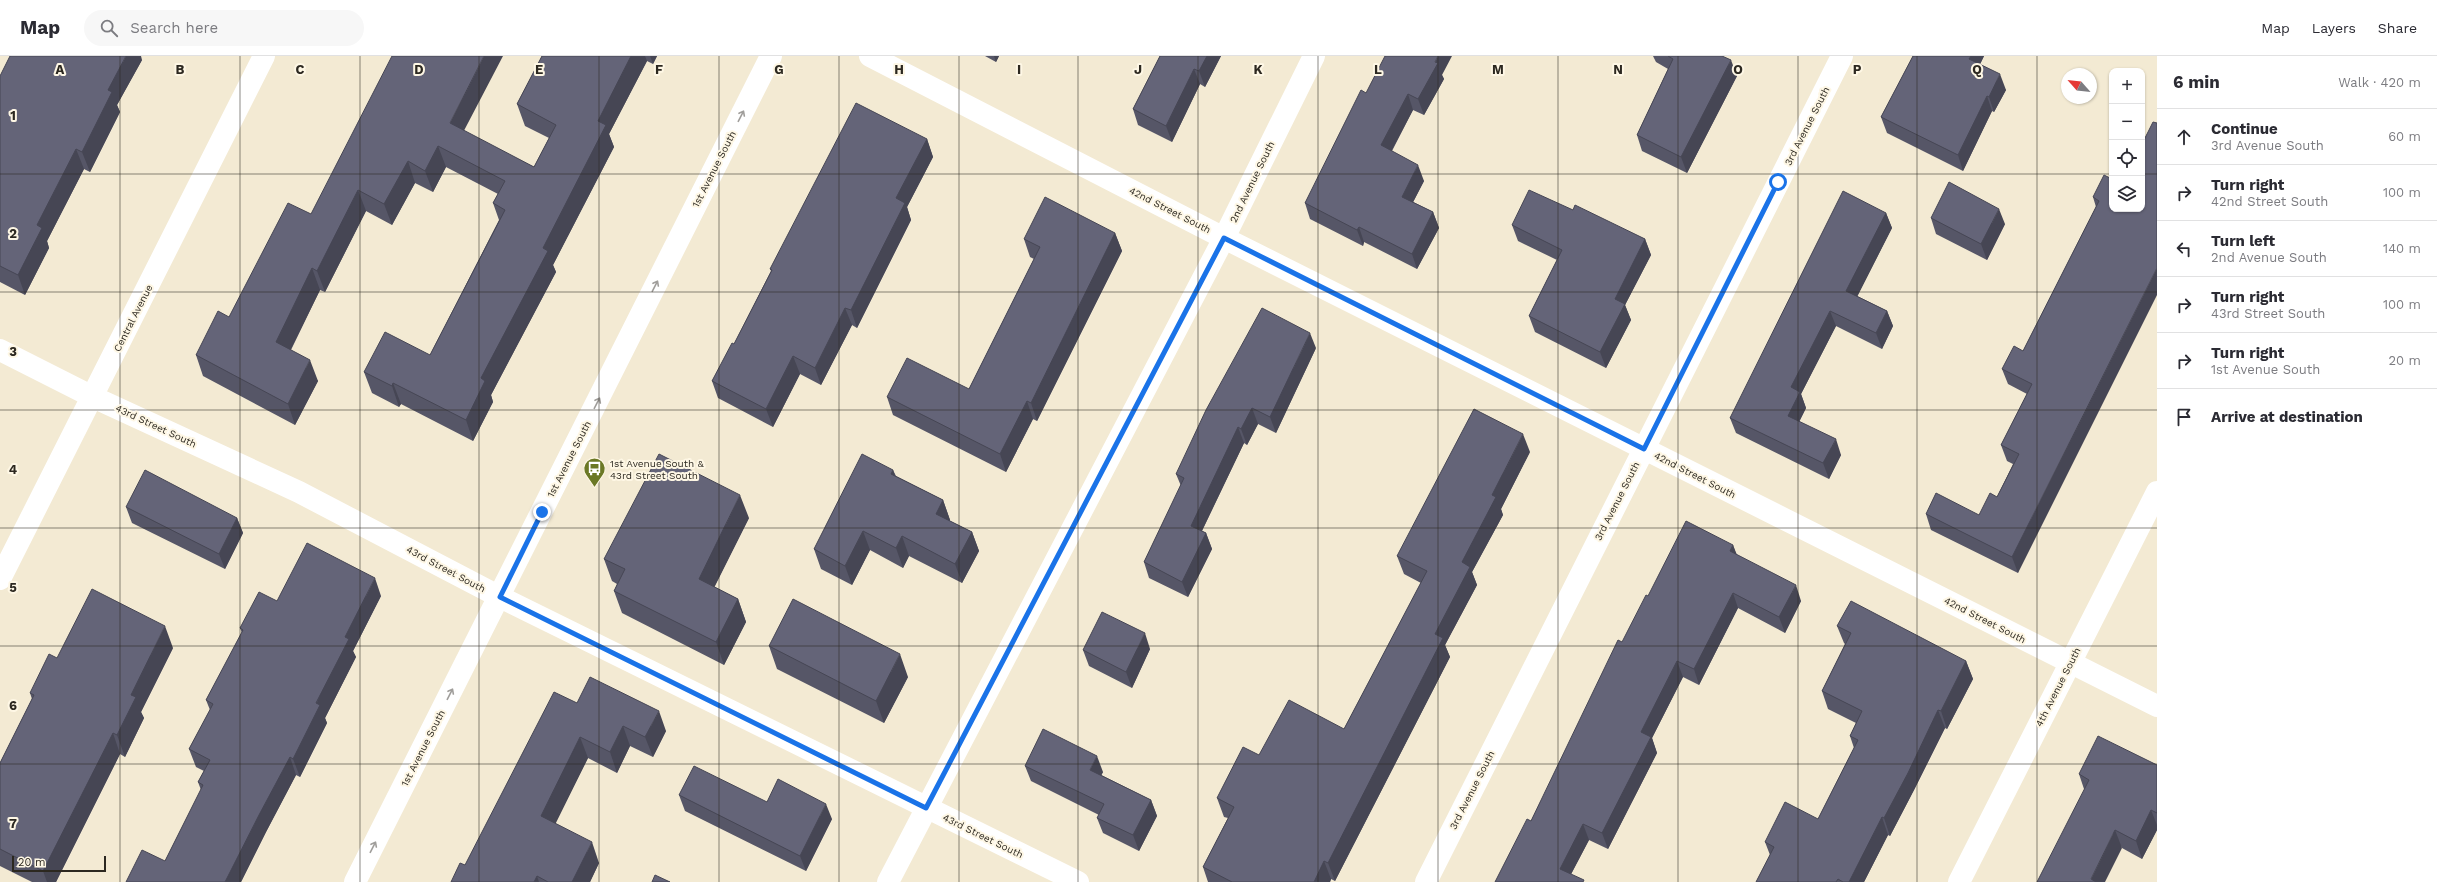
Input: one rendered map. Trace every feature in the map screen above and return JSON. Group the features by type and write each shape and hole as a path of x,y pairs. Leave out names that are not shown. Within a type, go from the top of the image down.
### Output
{"street":[{"name":"Central Avenue","path":"0,579 264,56"},
{"name":"1st Avenue South","path":"355,882 500,597 771,56"},
{"name":"42nd Street South","path":"870,56 1224,238 2157,706"},
{"name":"2nd Avenue South","path":"888,882 1224,238 1314,56"},
{"name":"3rd Avenue South","path":"1426,882 1842,56"},
{"name":"43rd Street South","path":"0,350 93,397 299,492 500,597 1078,882"},
{"name":"4th Avenue South","path":"1959,882 2157,492"}],"building":[{"path":"10,56 126,56 108,90 112,92 82,152 76,149 37,225 42,228 18,275 0,266 0,76"},
{"path":"392,56 484,56 450,123 534,167 556,125 517,104 542,56 631,56 598,121 606,125 543,248 548,251 481,378 485,381 466,420 393,383 392,386 364,372 385,332 430,355 505,210 493,203 505,181 438,146 425,171 408,161 384,204 358,190 317,271 312,268 276,342 310,360 288,404 196,355 218,311 229,317 288,203 311,214"},
{"path":"1160,56 1207,56 1199,71 1194,69 1166,126 1133,109"},
{"path":"1385,56 1438,56 1435,62 1438,63 1418,99 1408,94 1381,145 1418,165 1402,197 1433,212 1412,254 1359,227 1357,230 1305,203 1361,90 1366,93"},
{"path":"1668,56 1722,56 1731,60 1681,157 1637,135 1673,59"},
{"path":"1913,56 1971,56 1969,59 2000,74 1989,97 1987,96 1958,155 1881,117"},
{"path":"856,103 927,139 896,198 905,203 851,310 845,308 815,368 793,356 766,409 712,381 732,343 734,344 772,270 770,269"},
{"path":"2153,122 2157,123 2157,268 2012,557 1926,514 1936,493 1979,515 1990,493 1997,497 2019,454 2001,445 2032,384 2002,369 2014,346 2023,351 2099,201 2093,197 2104,175 2109,178 2109,212 2145,212 2145,138"},
{"path":"1949,182 1999,209 1981,244 1931,218"},
{"path":"1529,190 1573,210 1575,205 1645,239 1615,299 1625,304 1600,352 1529,316 1562,250 1512,225"},
{"path":"1843,191 1886,213 1846,291 1887,311 1876,333 1830,311 1791,387 1800,392 1788,416 1836,439 1823,463 1730,418"},
{"path":"1045,197 1115,233 1031,403 1027,401 1000,454 887,397 907,358 969,389 1040,247 1024,239"},
{"path":"1262,308 1310,333 1270,417 1252,408 1241,429 1238,427 1191,526 1206,533 1182,582 1144,562 1184,478 1176,474 1206,410"},
{"path":"1474,409 1523,434 1492,495 1496,497 1462,562 1470,567 1435,634 1443,638 1328,863 1324,861 1314,882 1232,882 1203,867 1234,807 1217,798 1243,747 1259,755 1289,700 1344,729 1427,571 1397,556"},
{"path":"659,454 740,495 699,579 738,599 716,642 614,591 625,569 604,559"},
{"path":"862,454 893,470 891,474 943,500 936,514 972,532 955,564 902,536 896,548 863,531 845,566 814,549"},
{"path":"145,470 237,518 219,554 126,507"},
{"path":"1686,521 1733,545 1730,551 1796,585 1779,617 1733,593 1694,669 1677,661 1641,732 1651,737 1602,833 1583,824 1560,869 1584,880 1583,882 1495,882 1527,819 1531,821 1618,640 1622,642 1646,595 1648,596"},
{"path":"307,543 375,578 345,637 349,639 316,703 320,705 293,759 290,757 225,882 126,882 142,850 165,861 203,785 198,782 210,760 189,749 213,704 206,700 243,630 240,628 259,592 277,601"},
{"path":"92,589 165,626 131,695 136,697 117,735 113,733 43,871 0,849 0,763 34,695 30,693 49,654 57,658"},
{"path":"793,599 900,654 876,701 769,646"},
{"path":"1851,601 1966,661 1941,711 1938,710 1908,773 1884,818 1882,817 1849,882 1843,882 1838,879 1836,882 1756,882 1774,847 1765,842 1785,802 1818,819 1858,740 1850,736 1862,711 1822,691 1851,633 1837,626"},
{"path":"1102,612 1145,633 1126,672 1083,650"},
{"path":"590,677 659,711 645,737 623,726 610,752 580,737 541,816 592,842 572,882 548,882 537,876 534,882 451,882 460,863 465,865 554,692 577,703"},
{"path":"1043,729 1097,756 1090,770 1151,800 1133,835 1097,818 1104,804 1025,766"},
{"path":"2098,736 2157,765 2157,813 2151,810 2136,841 2115,830 2091,879 2096,882 2037,882 2089,780 2079,774"},
{"path":"694,766 767,802 778,779 826,804 800,856 679,795"},
{"path":"655,875 670,882 652,882"}],"place":[{"name":"1st Avenue South & 43rd Street South","path":"595,488"}],"route":[{"path":"542,512 500,597 926,808 1224,238 1644,449 1778,182"}]}
